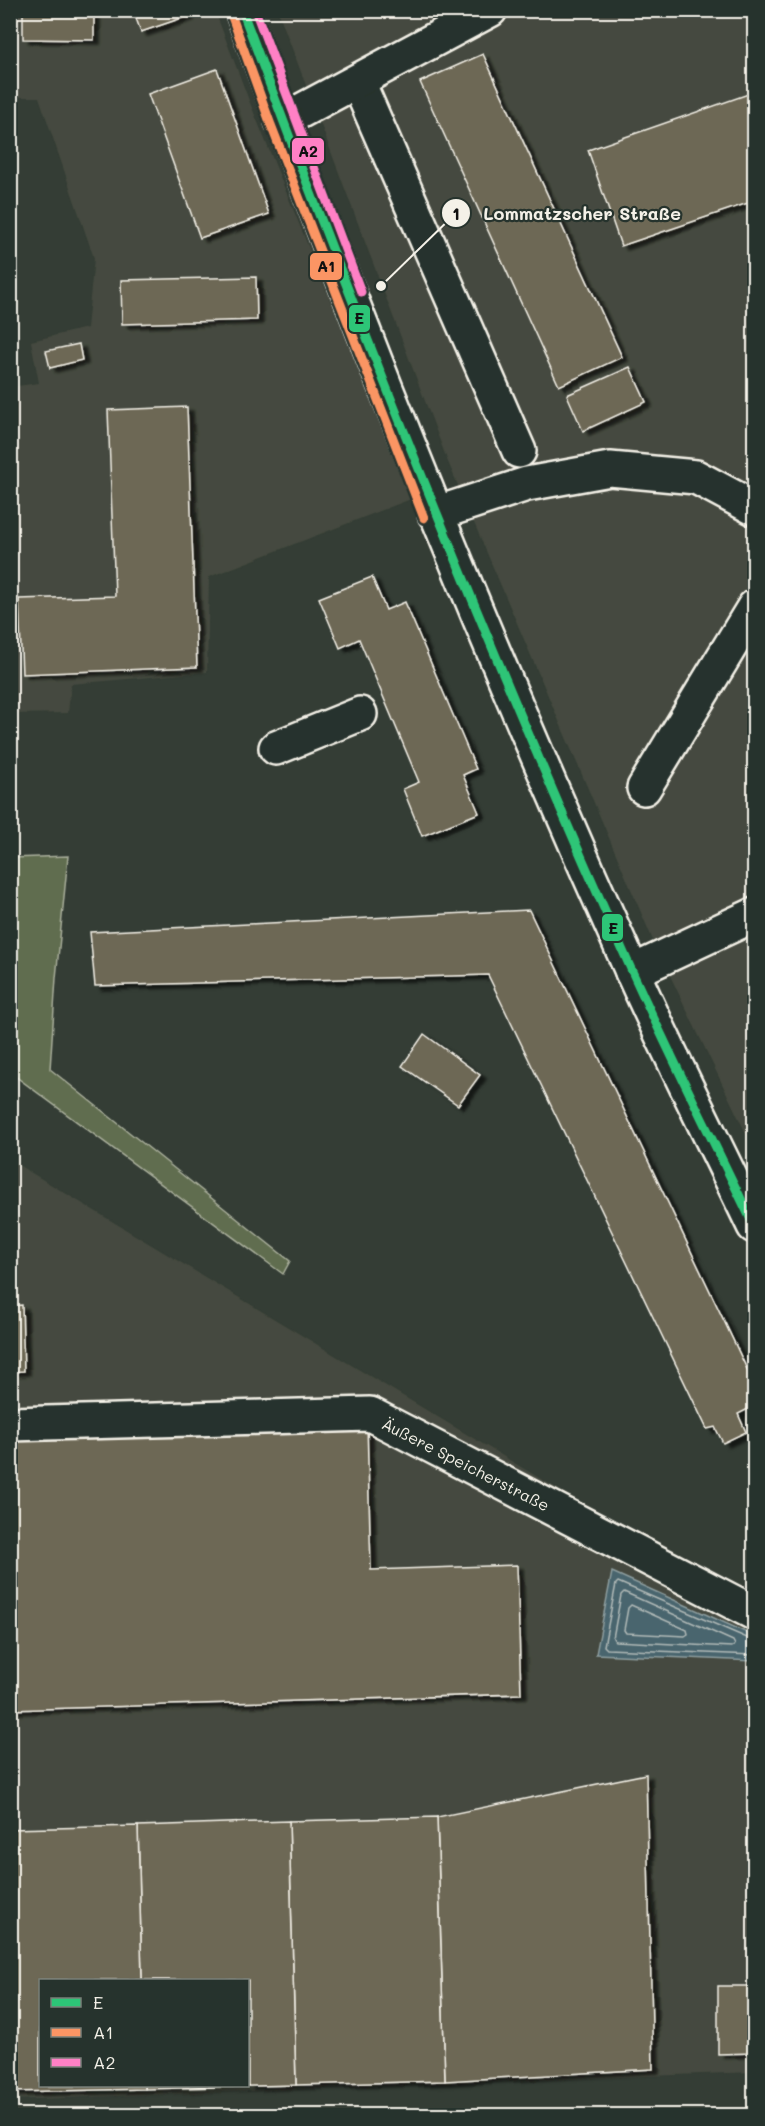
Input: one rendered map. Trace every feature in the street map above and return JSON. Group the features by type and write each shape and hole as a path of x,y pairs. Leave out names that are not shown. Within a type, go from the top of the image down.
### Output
{"street":[{"path":"242,10 282,122 435,514 632,972 754,1226"},
{"path":"282,122 490,10"},
{"path":"358,82 519,451"},
{"path":"435,514 527,484 610,469 696,477 754,508"},
{"path":"644,788 754,608"},
{"path":"276,748 360,714"},
{"path":"632,972 754,915"},
{"name":"Äußere Speicherstraße","path":"10,1424 370,1414 754,1613"}],"shaded area":[{"path":"11,11 215,11 250,103 411,499 209,577 207,672 71,684 68,713 11,714 10,387 39,383 31,341 87,328 94,258 39,97 11,97"},
{"path":"278,11 754,11 754,1150 652,938 448,462"},
{"path":"10,1160 754,1607 754,2072 11,2100"}],"green space":[{"path":"68,856 50,1069 290,1261 283,1274 11,1073 11,858"}],"water":[{"path":"612,1572 754,1636 754,1661 596,1654"}],"building":[{"path":"23,10 94,10 94,40 23,39"},
{"path":"133,10 186,10 188,16 141,32"},
{"path":"483,54 622,357 559,386 420,82"},
{"path":"217,69 269,214 200,238 148,94"},
{"path":"754,92 754,201 621,246 588,150"},
{"path":"256,277 257,320 122,324 121,280"},
{"path":"79,344 82,360 50,368 46,351"},
{"path":"630,367 646,402 583,431 567,395"},
{"path":"187,407 197,667 22,674 19,599 115,596 108,410"},
{"path":"372,577 386,610 405,602 476,769 463,775 479,813 422,836 403,789 419,782 359,639 340,648 319,598"},
{"path":"529,910 754,1384 754,1406 738,1414 746,1432 723,1443 715,1427 707,1429 488,975 95,986 90,932"},
{"path":"424,1034 480,1075 458,1105 402,1066"},
{"path":"22,1305 24,1371 10,1372 10,1306"},
{"path":"367,1425 371,1570 517,1565 521,1694 10,1710 10,1435"},
{"path":"646,1774 653,2069 445,2081 437,1817"},
{"path":"437,1817 445,2081 296,2085 289,1821"},
{"path":"289,1821 296,2085 249,2086 249,1979 142,1979 138,1826"},
{"path":"138,1826 142,1979 39,1979 39,2087 145,2087 145,2089 10,2092 10,1829"},
{"path":"718,1986 754,1986 754,2053 718,2054"},
{"path":"145,2087 220,2087 145,2089"}],"transit line":[{"name":"E","path":"242,10 381,373 528,732 646,1001 754,1226"},
{"name":"A2","path":"255,10 361,292"},
{"name":"A1","path":"231,14 271,125 424,518"}],"place":[{"name":"Lommatzscher Straße","path":"381,286"}]}
